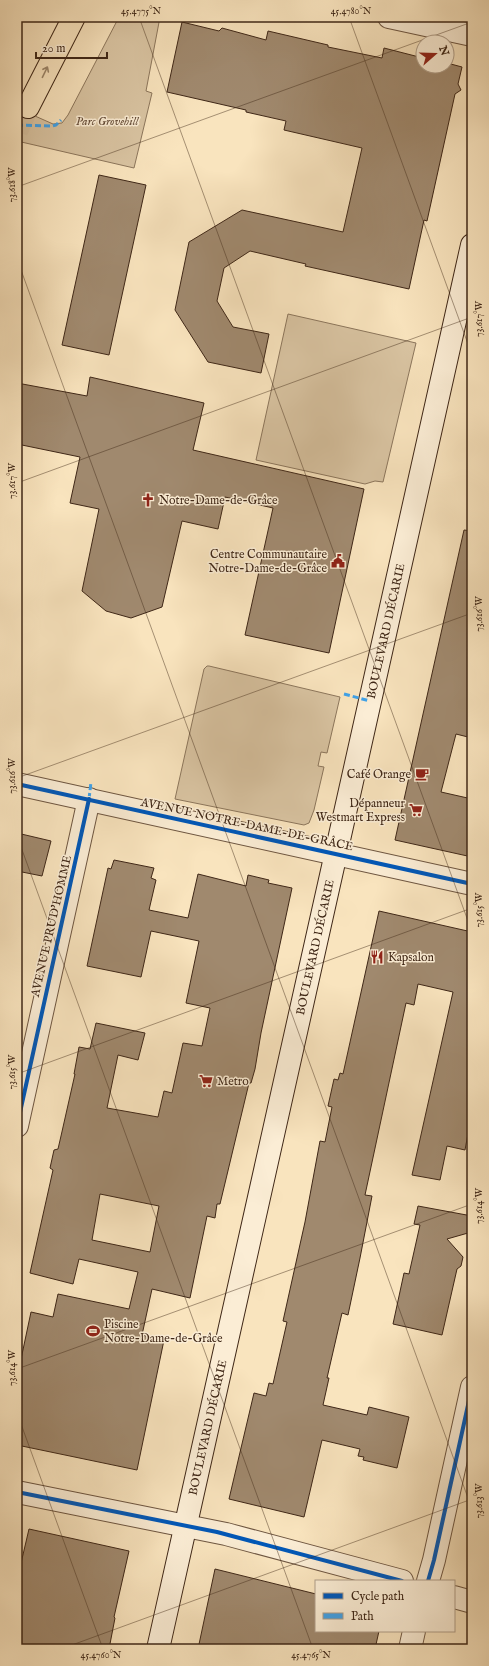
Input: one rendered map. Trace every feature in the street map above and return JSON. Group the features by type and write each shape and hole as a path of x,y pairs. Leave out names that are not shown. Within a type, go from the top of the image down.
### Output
{"highway":[{"path":"28,107 74,17"}],"street":[{"path":"389,17 472,35"},
{"name":"BOULEVARD DÉCARIE","path":"158,1649 472,245"},
{"name":"AVENUE NOTRE-DAME-DE-GRÂCE","path":"17,784 472,884"},
{"name":"AVENUE PRUD'HOMME","path":"17,1126 90,800"},
{"path":"428,1580 472,1387"},
{"path":"17,1492 226,1534 398,1580"},
{"path":"455,1597 472,1602"},
{"path":"410,1649 414,1632"}],"green space":[{"name":"Parc Grovehill","path":"119,17 160,17 146,91 152,93 134,168 17,141 17,108 53,124 62,123 68,115"},
{"path":"288,314 416,343 383,482 375,481 365,484 256,460"},
{"path":"207,666 340,697 327,753 321,752 318,766 324,767 314,810 309,823 304,825 175,799 204,669"}],"building":[{"path":"182,22 219,31 222,28 266,40 268,31 328,45 328,47 382,58 384,48 415,56 415,74 455,74 455,65 462,67 458,84 461,90 455,94 427,221 424,220 409,289 305,266 306,264 250,251 224,268 217,301 233,327 269,334 261,373 208,362 175,310 189,242 242,210 343,232 362,148 284,130 286,121 246,112 246,110 167,92"},
{"path":"99,175 146,185 109,355 62,345"},
{"path":"90,377 204,403 193,450 364,489 329,653 245,635 273,508 225,497 218,529 182,521 162,607 131,618 106,611 82,591 99,509 70,503 80,457 17,444 17,383 87,396"},
{"path":"464,530 472,531 472,738 456,734 441,792 472,799 472,857 395,840"},
{"path":"17,833 51,841 42,876 17,871"},
{"path":"114,860 154,868 151,878 156,880 149,910 188,918 198,874 246,886 248,875 269,880 268,883 292,888 261,1033 255,1069 251,1083 249,1083 220,1204 217,1204 215,1218 207,1216 190,1298 152,1289 142,1335 164,1340 137,1470 17,1445 17,1378 31,1312 53,1317 58,1294 129,1309 138,1272 79,1259 73,1284 30,1273 53,1170 50,1168 54,1150 58,1149 75,1074 79,1047 90,1049 96,1023 145,1033 138,1060 118,1055 107,1108 158,1117 164,1091 172,1093 183,1043 202,1046 210,1008 186,1003 199,941 151,931 141,977 87,966 108,868 111,869","holes":["100,1194 159,1206 150,1252 92,1240"]},
{"path":"379,911 472,932 472,1112 465,1150 447,1146 440,1180 412,1175 453,992 418,984 414,1005 406,1003 365,1195 372,1196 360,1258 348,1315 342,1313 327,1378 329,1378 323,1405 367,1415 369,1407 409,1417 397,1468 363,1460 364,1457 358,1456 360,1449 322,1440 304,1517 229,1499 254,1393 266,1396 269,1383 273,1384 287,1322 283,1321 305,1222 320,1141 325,1142 332,1107 328,1106 334,1079 338,1080 340,1073 343,1074"},
{"path":"418,1206 472,1216 468,1233 447,1239 463,1257 461,1266 457,1269 442,1335 393,1324 404,1273 409,1274 420,1225 414,1224"},
{"path":"29,1529 129,1551 114,1617 109,1649 17,1649 17,1594 21,1577 18,1576"},
{"path":"215,1569 315,1594 315,1632 379,1632 375,1649 198,1649"}],"tunnel":[{"path":"17,131 28,107"}],"marked path":[{"path":"17,125 52,126 56,125 61,120"},
{"path":"344,694 370,701"},
{"path":"89,799 91,782"}],"cycle path":[{"path":"17,784 472,884"},
{"path":"17,1126 89,799"},
{"path":"428,1580 472,1387"},
{"path":"17,1492 217,1532 398,1580"}],"place":[{"name":"Notre-Dame-de-Grâce","path":"148,500"},
{"name":"Centre Communautaire Notre-Dame-de-Grâce","path":"338,561"},
{"name":"Café Orange","path":"422,774"},
{"name":"Dépanneur Westmart Express","path":"416,810"},
{"name":"Kapsalon","path":"377,957"},
{"name":"Metro","path":"206,1081"},
{"name":"Piscine Notre-Dame-de-Grâce","path":"93,1331"}]}
